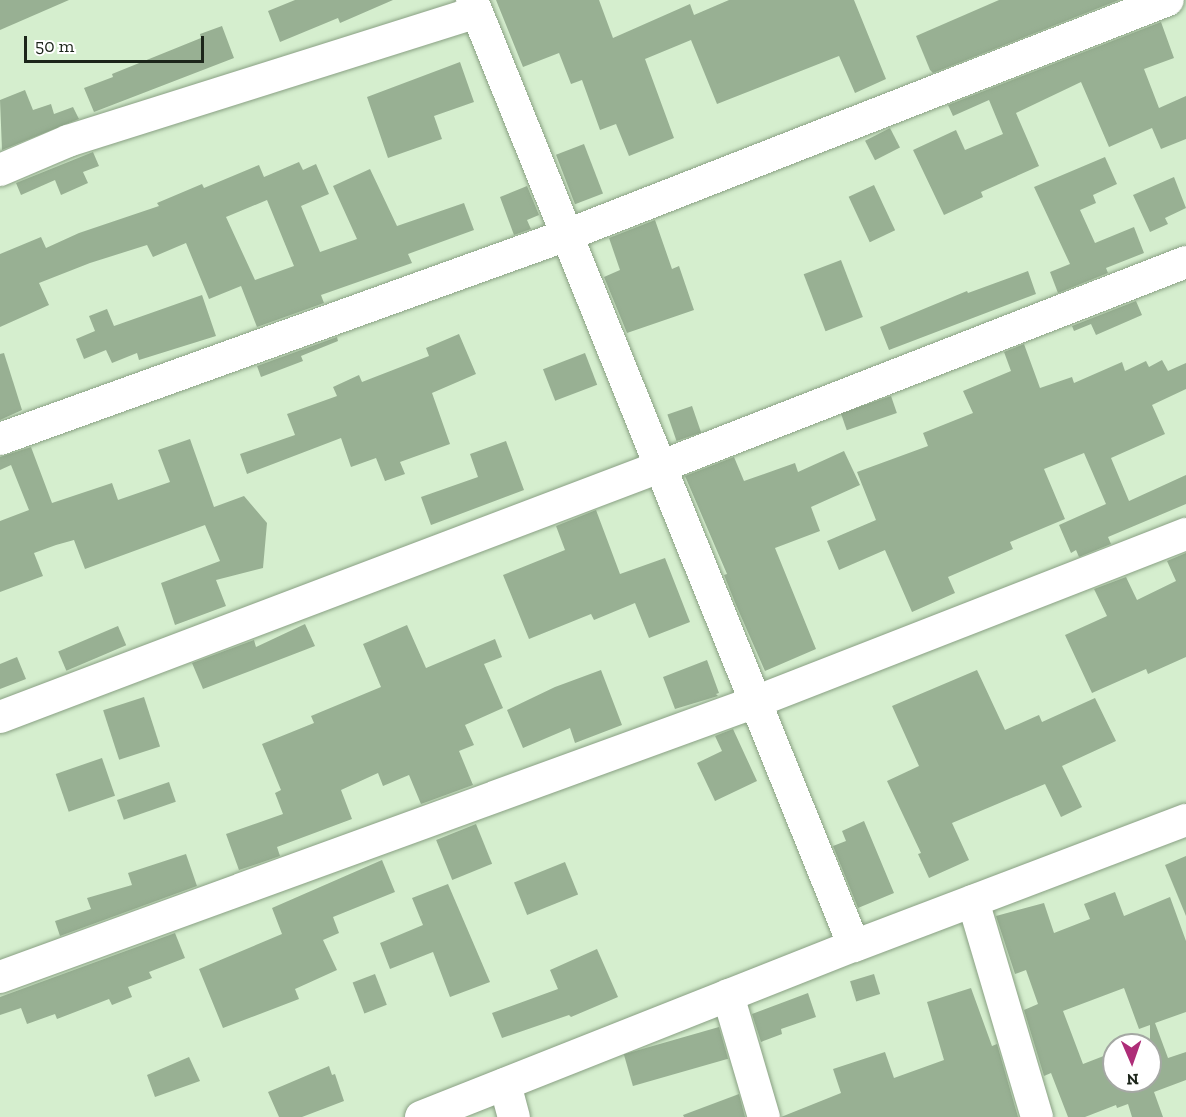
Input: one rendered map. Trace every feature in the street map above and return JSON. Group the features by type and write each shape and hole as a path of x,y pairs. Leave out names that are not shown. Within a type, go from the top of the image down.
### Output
{"street":[{"path":"0,439 567,235 1168,0"},
{"path":"0,170 68,141 474,6 662,466 854,946"},
{"path":"0,717 662,466 1186,262"},
{"path":"0,977 755,702 1186,534"},
{"path":"421,1117 854,946 1186,820"},
{"path":"973,901 1037,1117"},
{"path":"728,995 765,1117"},
{"path":"505,1084 514,1117"}],"building":[{"path":"0,0 69,0 0,30"},
{"path":"295,0 393,0 340,23 338,18 280,42 268,11"},
{"path":"496,0 599,0 613,38 690,4 694,15 729,0 854,0 886,79 855,93 839,56 717,104 691,40 645,59 674,138 629,156 616,124 600,130 582,80 571,84 559,53 523,67"},
{"path":"999,0 1119,0 933,73 916,36"},
{"path":"1161,22 1174,58 1144,69 1159,108 1186,96 1186,139 1161,149 1152,128 1109,147 1081,82 1016,113 1039,166 981,192 983,197 944,215 913,150 956,130 965,150 1003,134 989,100 953,116 948,105"},
{"path":"222,26 234,58 94,112 84,88 113,77 112,74 201,38 200,34"},
{"path":"460,62 474,102 434,116 442,139 388,158 367,97"},
{"path":"25,90 33,110 51,104 54,114 73,107 79,119 2,150 0,100"},
{"path":"890,128 900,148 875,160 865,141"},
{"path":"584,144 603,193 575,204 556,155"},
{"path":"93,152 99,166 83,172 88,183 61,195 55,180 21,195 16,183"},
{"path":"1105,157 1117,184 1093,195 1096,203 1080,210 1095,243 1134,227 1144,253 1106,268 1108,273 1058,293 1050,272 1070,264 1034,187"},
{"path":"299,162 303,170 316,164 329,194 301,206 320,252 357,239 333,186 370,169 397,226 464,203 474,230 408,254 412,263 321,295 324,303 257,327 241,286 209,299 186,243 153,257 147,245 90,263 39,283 49,305 0,327 0,254 41,237 46,248 79,233 159,206 157,203 202,184 204,188 259,165 264,177","holes":["267,200 294,266 255,280 226,217"]},
{"path":"1174,177 1186,208 1165,218 1168,224 1150,232 1133,195"},
{"path":"874,185 895,230 870,242 849,197"},
{"path":"527,186 539,215 527,220 531,229 514,235 500,197"},
{"path":"655,220 672,269 679,266 694,310 627,333 604,277 620,270 609,238"},
{"path":"841,260 863,317 826,331 804,274"},
{"path":"1028,271 1036,294 889,350 880,327 967,291 968,293"},
{"path":"202,295 216,336 139,360 137,353 112,363 106,350 84,359 76,339 95,331 89,316 107,309 114,326"},
{"path":"1136,301 1142,315 1096,335 1091,324 1074,331 1072,326"},
{"path":"459,334 476,374 432,393 450,444 400,462 405,474 385,481 376,458 351,467 341,438 247,474 240,454 295,435 287,414 337,396 333,387 359,375 362,382 429,356 426,348"},
{"path":"337,337 338,341 301,356 303,361 261,377 257,366"},
{"path":"1024,344 1040,388 1072,377 1074,383 1122,362 1125,371 1146,361 1149,367 1162,360 1168,371 1186,363 1186,389 1152,405 1165,434 1111,458 1129,501 1186,475 1186,504 1108,537 1111,544 1079,557 1076,550 1071,553 1059,525 1106,504 1084,453 1044,469 1065,519 1010,542 1013,549 948,577 955,593 912,612 885,550 839,570 827,541 876,520 857,472 928,446 923,433 973,413 963,391 1011,371 1004,352"},
{"path":"4,353 22,410 0,420 0,354"},
{"path":"585,353 597,385 555,401 543,369"},
{"path":"891,396 897,413 847,430 841,413"},
{"path":"692,406 701,432 677,441 667,414"},
{"path":"190,439 214,507 244,496 267,523 263,568 216,580 226,606 175,625 161,583 220,561 205,525 85,569 74,540 56,545 34,553 43,576 0,592 0,521 29,510 11,465 0,470 0,457 31,447 52,503 112,483 118,500 170,482 158,450"},
{"path":"506,441 524,490 431,525 421,497 478,477 470,454"},
{"path":"844,451 860,485 811,507 820,531 775,548 816,649 765,671 685,476 734,457 744,481 795,463 798,472"},
{"path":"596,510 620,574 665,558 690,622 649,638 635,603 594,620 591,614 529,639 503,575 565,550 556,526"},
{"path":"1186,553 1186,657 1148,674 1146,669 1092,693 1065,635 1107,616 1094,589 1126,577 1137,600 1176,581 1167,561"},
{"path":"305,624 315,646 203,689 192,663 254,640 256,647"},
{"path":"407,625 426,668 495,639 502,657 484,664 503,708 465,725 474,745 459,751 473,785 421,804 409,775 383,786 378,773 341,790 352,819 277,847 280,856 239,870 226,834 283,814 275,793 281,790 262,744 314,723 311,716 381,687 363,644"},
{"path":"118,626 126,645 66,671 58,651"},
{"path":"17,657 26,679 0,689 0,664"},
{"path":"707,660 719,693 716,694 718,696 675,709 663,677"},
{"path":"601,670 622,725 575,743 570,728 523,748 507,710 555,687"},
{"path":"977,670 1005,730 1039,715 1042,722 1095,698 1116,741 1062,766 1082,807 1061,817 1045,784 952,823 969,860 929,878 918,854 921,853 887,781 919,766 892,706"},
{"path":"144,697 160,746 119,760 103,710"},
{"path":"733,729 757,781 715,801 697,763 722,751 715,736"},
{"path":"102,758 115,796 69,812 56,774"},
{"path":"169,782 176,802 124,820 117,800"},
{"path":"864,821 894,893 858,908 833,846 846,841 842,831"},
{"path":"476,824 492,864 452,880 436,840"},
{"path":"186,854 197,886 60,936 55,921 91,909 87,898 132,885 128,873"},
{"path":"1186,856 1186,916 1165,865"},
{"path":"382,860 395,892 333,917 339,933 323,940 337,970 295,989 299,999 223,1028 199,969 282,934 272,908"},
{"path":"565,862 578,894 527,915 514,883"},
{"path":"448,884 490,982 450,997 433,952 390,969 380,943 423,925 412,898"},
{"path":"1115,892 1124,916 1170,897 1186,941 1186,1012 1155,1023 1159,1033 1150,1033 1150,1025 1139,1029 1124,988 1063,1011 1083,1064 1102,1057 1102,1093 1154,1093 1163,1117 1132,1117 1128,1104 1117,1108 1116,1105 1085,1117 1068,1117 1051,1073 1044,1076 1024,1010 1038,1004 1026,970 1015,974 996,916 1044,903 1054,933 1090,919 1084,904"},
{"path":"175,933 185,958 149,972 152,978 128,987 132,997 112,1005 109,999 57,1019 55,1014 27,1024 21,1008 0,1015 0,997"},
{"path":"597,949 618,997 571,1017 569,1015 502,1038 492,1013 558,989 550,970"},
{"path":"375,974 387,1005 364,1013 353,983"},
{"path":"874,974 880,994 856,1001 850,981"},
{"path":"971,988 992,1046 997,1044 1018,1117 781,1117 841,1093 833,1069 885,1052 894,1078 944,1060 927,1002"},
{"path":"808,993 816,1017 781,1029 782,1034 761,1042 752,1014"},
{"path":"719,1027 728,1059 633,1086 624,1054"},
{"path":"1162,1042 1168,1058 1186,1052 1186,1080 1162,1089"},
{"path":"189,1057 200,1081 155,1097 147,1075"},
{"path":"329,1066 332,1075 335,1074 344,1101 302,1117 279,1117 268,1092"},
{"path":"739,1094 745,1117 684,1117 683,1115"}]}
